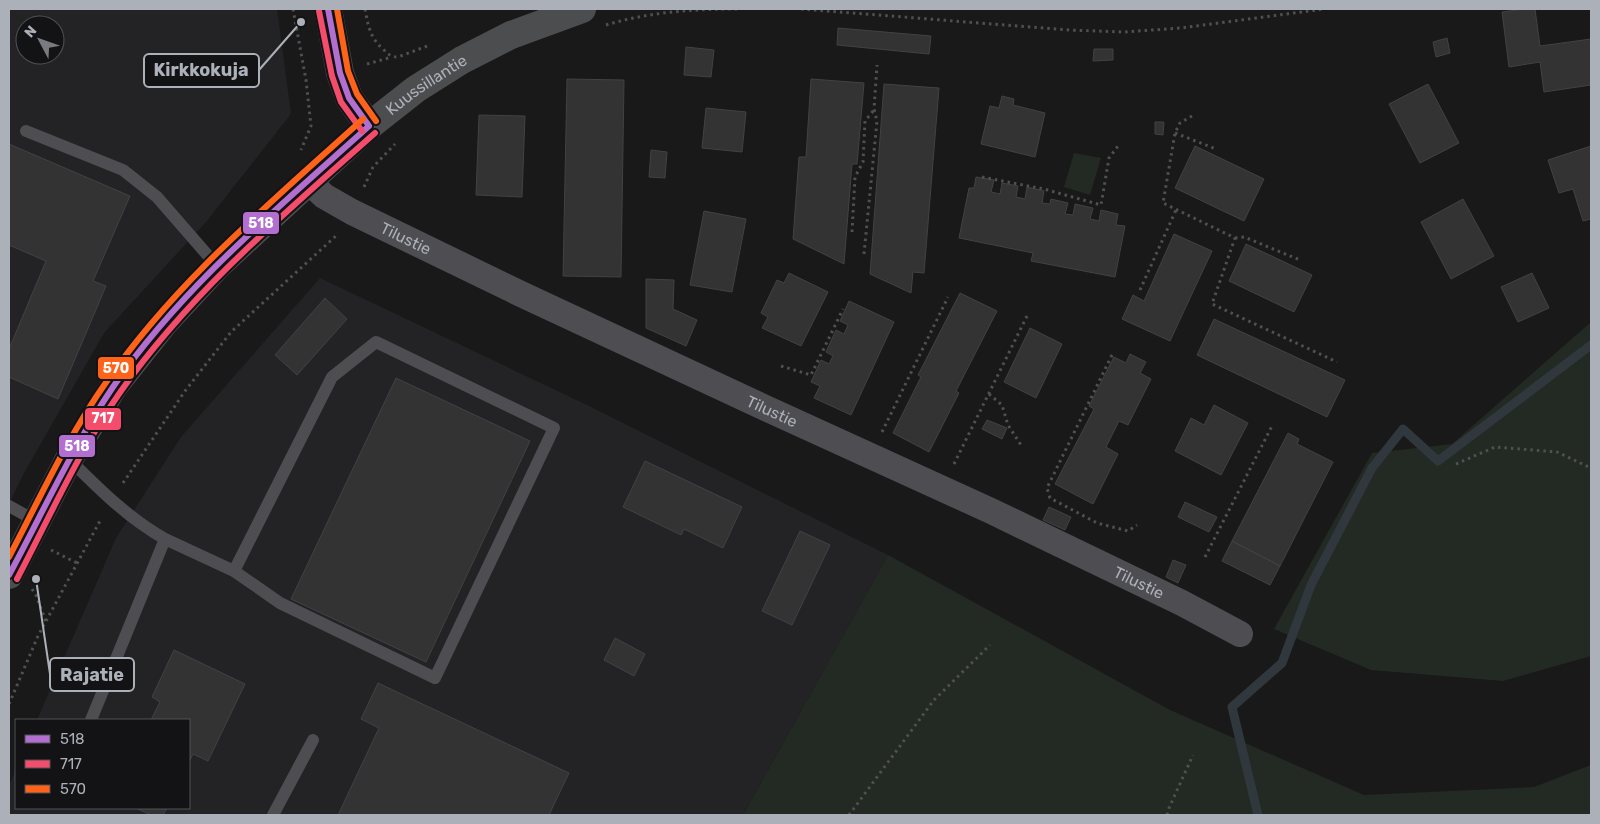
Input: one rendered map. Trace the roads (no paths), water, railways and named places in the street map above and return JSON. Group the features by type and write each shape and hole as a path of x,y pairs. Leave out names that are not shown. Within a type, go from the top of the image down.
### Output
{"main road":[{"path":"328,9 340,73 349,98 369,126"},
{"name":"Kuussillantie","path":"20,582 36,520 69,459 114,386 164,324 303,168 369,126 416,89 462,60 511,35 591,18"}],"street":[{"name":"Tilustie","path":"303,168 324,196 352,212 539,302 810,429 871,455 1112,569 1240,634"}],"lane":[{"path":"26,131 123,170 157,197 217,266"},
{"path":"69,459 111,501 143,526 165,539 234,571 280,603 435,678 554,428 376,342 332,377 234,571"},
{"path":"9,506 36,520"},
{"path":"91,719 165,539"},
{"path":"273,815 313,740"}],"waterway":[{"path":"1258,815 1232,707 1282,663 1311,585 1372,468 1403,429 1438,461 1591,345"}],"place":[{"name":"Kirkkokuja","path":"301,22"},
{"name":"Rajatie","path":"36,579"}]}
